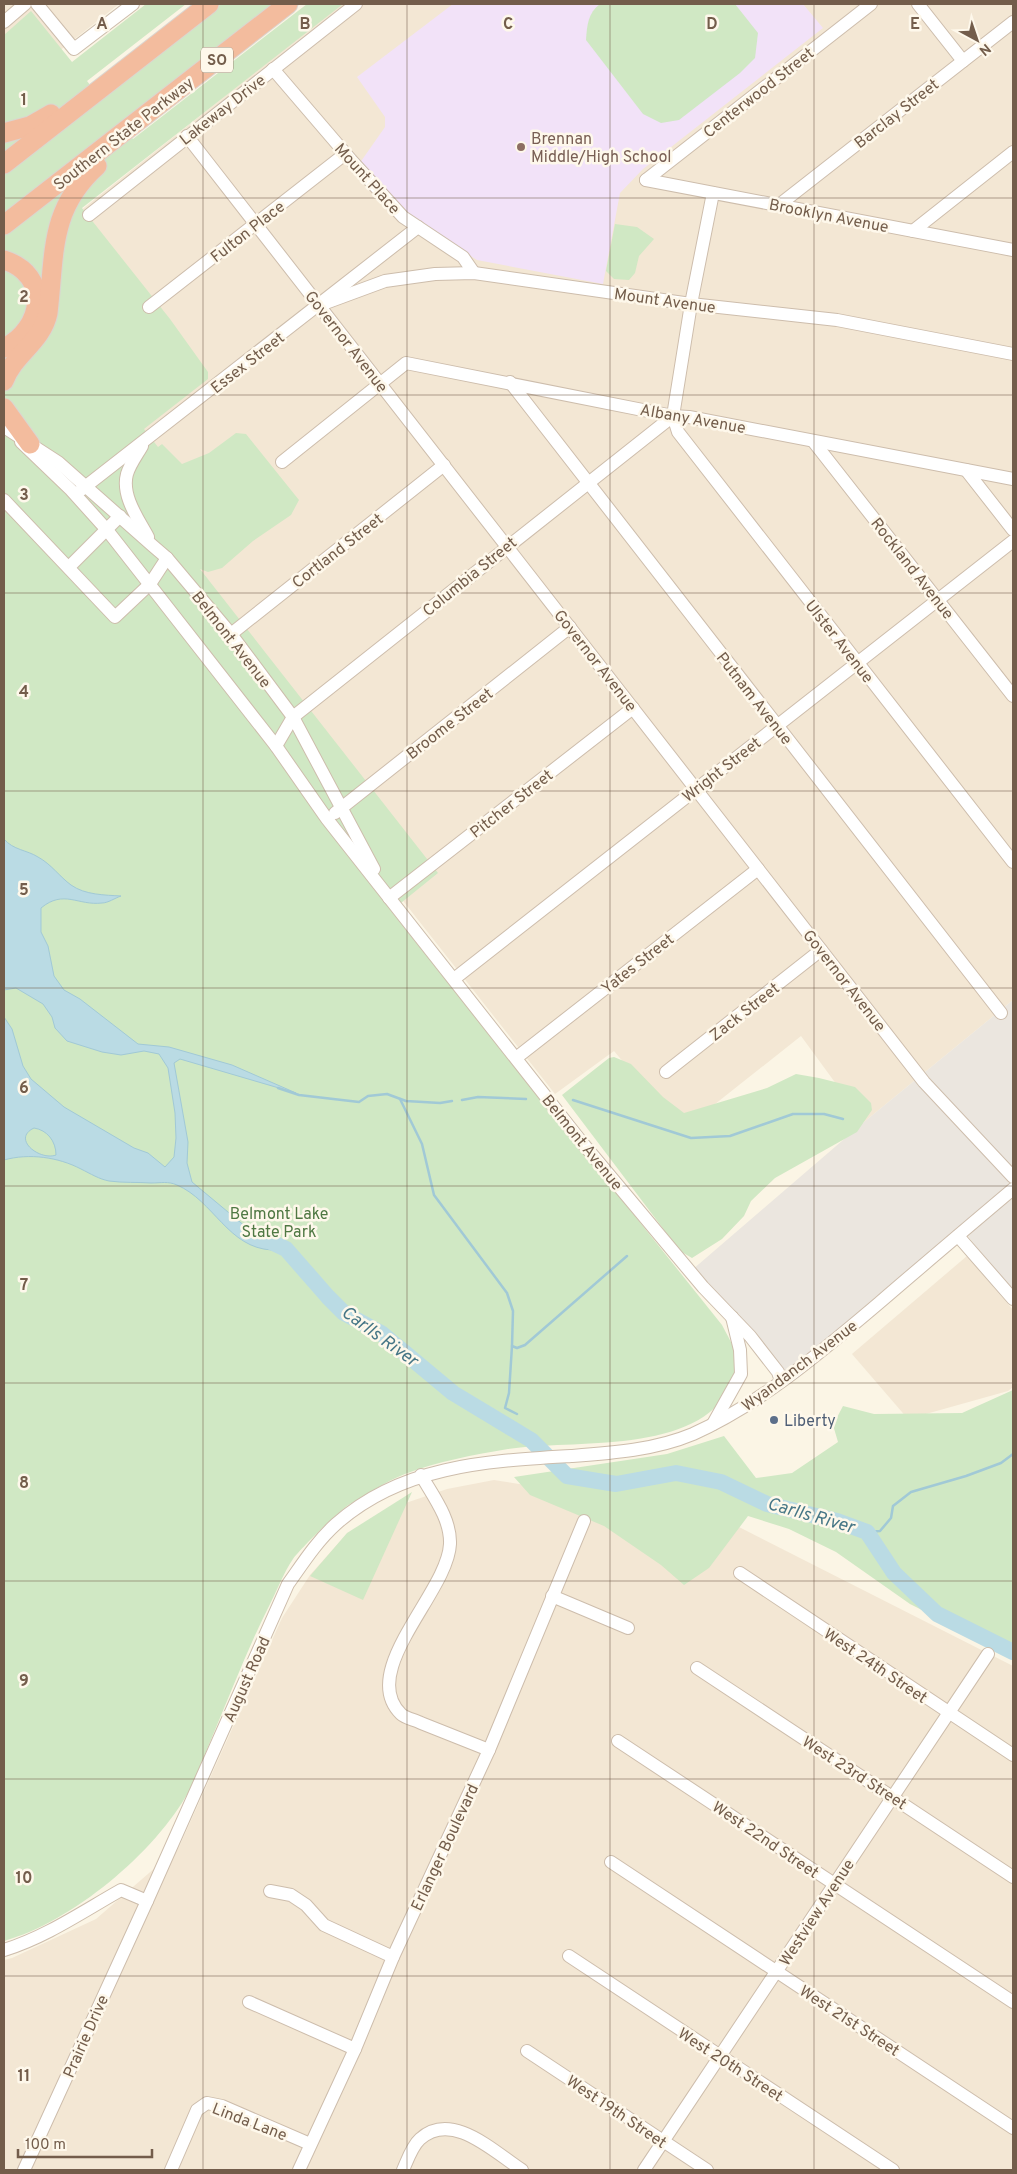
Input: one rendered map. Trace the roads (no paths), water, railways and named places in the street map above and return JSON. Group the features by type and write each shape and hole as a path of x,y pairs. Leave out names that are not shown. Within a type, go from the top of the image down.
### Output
{"highway":[{"path":"4,164 208,4"},
{"name":"Southern State Parkway","path":"4,225 288,4"},
{"path":"4,134 30,126 114,77"},
{"path":"4,381 12,366 38,337 47,319 58,229 68,200 82,180 145,116"},
{"path":"4,260 17,266 33,284 37,303 29,328 20,338 4,348"},
{"path":"4,408 30,444"}],"street":[{"path":"4,22 25,4"},
{"path":"37,4 74,49 133,4"},
{"name":"Lakeway Drive","path":"88,215 356,4"},
{"name":"Centerwood Street","path":"646,180 871,4"},
{"path":"918,4 963,61"},
{"name":"Barclay Street","path":"779,205 1013,22"},
{"name":"Mount Place","path":"273,70 345,154 403,216 463,257 474,273"},
{"name":"Governor Avenue","path":"187,136 924,1082 1013,1177"},
{"path":"913,231 1013,152"},
{"name":"Fulton Place","path":"149,307 345,154"},
{"name":"Brooklyn Avenue","path":"646,180 1013,250"},
{"path":"673,416 691,304 713,193"},
{"name":"Essex Street","path":"75,494 418,227"},
{"name":"Mount Avenue","path":"320,305 385,281 435,274 474,273 691,304 837,320 1013,354"},
{"name":"Albany Avenue","path":"282,462 406,363 510,382 673,416 1013,479"},
{"name":"Putnam Avenue","path":"510,382 1001,1013"},
{"name":"Columbia Street","path":"276,746 293,717 673,416"},
{"name":"Ulster Avenue","path":"673,416 678,432 1013,862"},
{"name":"Belmont Avenue","path":"6,430 58,462 167,558 231,634 293,717 389,898"},
{"name":"Belmont Avenue","path":"6,430 75,494 108,530 276,746 327,819 580,1140 703,1287 731,1315 778,1372 781,1381"},
{"name":"Rockland Avenue","path":"814,441 1013,696"},
{"path":"144,442 126,477 126,487 132,507 153,546"},
{"name":"Cortland Street","path":"231,634 444,466"},
{"path":"966,470 1013,530"},
{"path":"4,500 115,617 150,584 167,558"},
{"path":"69,567 120,516"},
{"name":"Wright Street","path":"454,979 1013,541"},
{"name":"Broome Street","path":"327,819 570,627"},
{"name":"Pitcher Street","path":"389,898 633,708"},
{"name":"Yates Street","path":"516,1058 758,869"},
{"name":"Zack Street","path":"666,1072 821,950"},
{"name":"Wyandanch Avenue","path":"545,1457 638,1449 668,1443 733,1415 830,1345 1013,1189"},
{"path":"958,1236 1013,1299"},
{"path":"713,1424 741,1374 740,1350 731,1315"},
{"name":"August Road","path":"147,1901 288,1584 309,1554 337,1524 376,1496 421,1475 467,1465 545,1457"},
{"path":"421,1475 448,1523 450,1545 445,1566 392,1662 388,1682 392,1701 401,1715 489,1750"},
{"name":"Erlanger Boulevard","path":"299,2170 393,1957 489,1750 584,1521"},
{"name":"West 24th Street","path":"740,1573 1013,1755"},
{"path":"552,1596 628,1628"},
{"name":"Westview Avenue","path":"644,2170 988,1654"},
{"name":"West 23rd Street","path":"696,1668 1013,1877"},
{"name":"West 22nd Street","path":"618,1741 1013,2002"},
{"name":"West 21st Street","path":"611,1862 1013,2128"},
{"path":"4,1950 27,1943 54,1930 121,1890 147,1901"},
{"path":"270,1891 291,1895 306,1906 324,1925 393,1957"},
{"name":"Prairie Drive","path":"24,2170 147,1901"},
{"name":"West 20th Street","path":"570,1956 893,2170"},
{"path":"249,2002 354,2049"},
{"name":"West 19th Street","path":"527,2051 707,2170"},
{"name":"Linda Lane","path":"171,2170 197,2110 207,2103 222,2106 310,2144"},
{"path":"403,2170 419,2140 434,2130 449,2128 465,2132 522,2170"}],"water":[{"path":"4,839 16,848 43,860 67,882 82,891 121,896 102,903 71,899 57,900 49,902 41,908 41,932 48,946 54,976 64,990 80,999 138,1044 169,1047 232,1065 296,1093 180,1059 174,1063 188,1142 187,1163 192,1182 256,1234 282,1241 289,1245 282,1250 272,1250 257,1247 244,1241 232,1233 190,1192 174,1184 109,1181 98,1178 72,1165 43,1157 23,1157 4,1160 4,1017 12,1029 23,1066 31,1079 64,1107 134,1148 148,1153 165,1167 174,1157 176,1138 175,1113 168,1068 159,1054 144,1051 121,1055 102,1052 67,1041 55,1028 52,1017 43,1004 16,988 4,990","holes":["34,1128 39,1129 50,1137 56,1150 56,1155 43,1155 30,1148 25,1138"]}],"waterway":[{"path":"278,1088 299,1095 359,1102 368,1096 387,1094 406,1101 440,1103 452,1101"},
{"path":"462,1100 478,1097 526,1099"},
{"path":"400,1099 422,1144 434,1195 507,1293 513,1311 512,1346 517,1348 525,1345 627,1256"},
{"path":"573,1100 691,1138 730,1136 793,1114 824,1114 843,1119"},
{"name":"Carlls River","path":"265,1239 286,1249 344,1313 381,1333 453,1393 531,1440 567,1476 616,1484 676,1473 721,1482 767,1504 837,1521 867,1532 894,1573 937,1614 1013,1652"},
{"path":"512,1346 509,1393 505,1408 517,1414"},
{"path":"867,1532 880,1531 891,1518 893,1506 911,1492 966,1476 1001,1463 1013,1454"}],"place":[{"name":"Brennan Middle/High School","path":"521,147"},
{"name":"Liberty","path":"774,1420"}],"park label":[{"name":"Belmont Lake State Park","path":"279,1222"}]}
